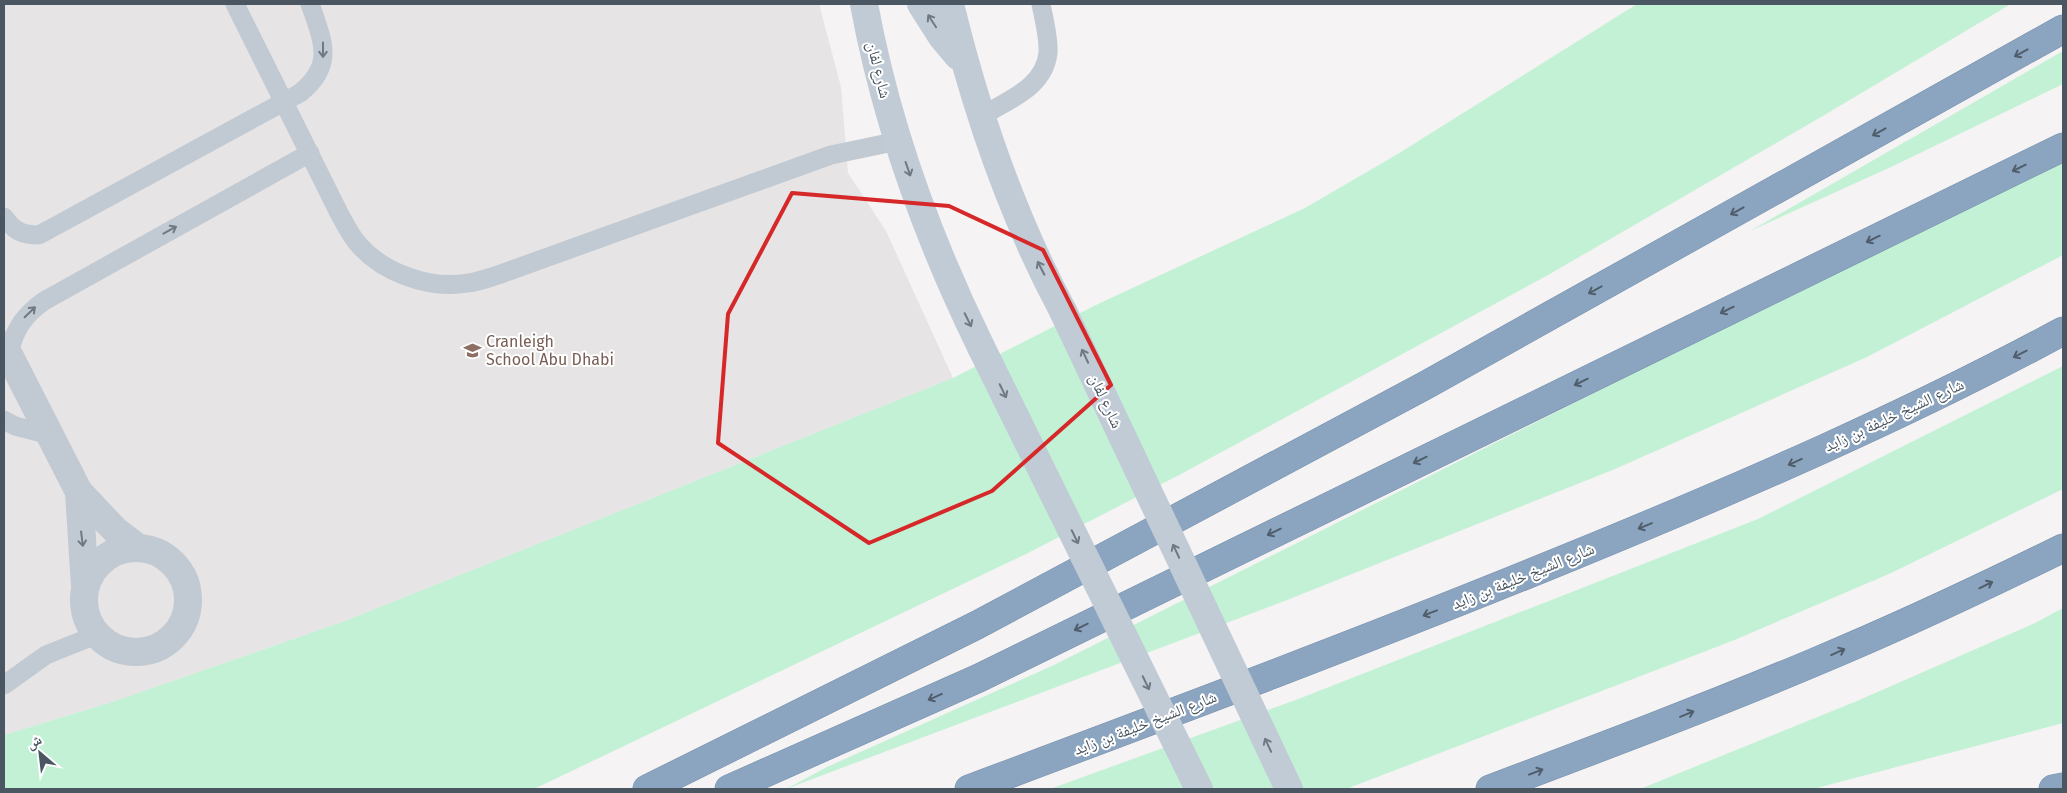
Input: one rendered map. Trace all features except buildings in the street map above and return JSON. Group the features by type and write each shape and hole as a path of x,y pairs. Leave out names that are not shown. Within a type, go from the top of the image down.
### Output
{"highway":[{"path":"647,789 977,625 1417,390 2063,29"},
{"path":"729,789 979,678 2063,147"},
{"name":"شارع الشيخ خليفة بن زايد","path":"969,789 1266,678 1488,591 1710,500 1926,401 2063,332"},
{"path":"1490,789 1648,730 1816,662 1976,590 2063,548"},
{"path":"2054,789 2063,787"}],"street":[{"name":"شارع لفان","path":"864,4 880,78 898,141 954,293 1199,789"},
{"path":"921,4 942,37 965,65"},
{"name":"شارع لفان","path":"950,4 965,65 981,117 1010,198 1037,262 1064,312 1289,789"},
{"path":"6,350 79,492 116,531 137,547"},
{"path":"79,492 85,586 83,603 87,620 96,635 111,647 129,652 148,652 166,644 179,631 187,614 189,595 184,576 172,561 156,551 137,547 115,552 96,565 85,586"}],"lane":[{"path":"235,4 355,240 378,261 405,276 436,284 467,284 498,275 595,242 831,155 898,141"},
{"path":"4,217 12,228 25,235 39,235 285,102 312,84 320,70 324,56 323,41 310,4"},
{"path":"981,117 1027,90 1037,80 1044,67 1048,54 1041,4"},
{"path":"6,350 19,323 31,310 44,301 310,153"},
{"path":"4,420 15,426 50,435"},
{"path":"4,686 46,654 96,635"}],"highlighted area":[{"path":"792,193 949,206 1043,250 1111,385 992,491 869,543 718,443 728,314"}],"shaded area":[{"name":"Cranleigh School Abu Dhabi","path":"4,4 819,4 841,87 848,173 886,231 953,378 345,621 112,702 4,735"}],"green space":[{"path":"1637,4 2011,4 1821,117 1548,275 1181,474 1030,552 534,789 4,789 4,735 112,702 345,621 953,378 1098,304 1305,208 1401,152"},
{"path":"2063,51 2063,84 1891,167 1750,231"},
{"path":"2063,161 2063,255 1867,357 1615,469 1287,600 786,789 827,767 1054,665 1720,329"},
{"path":"2063,366 2063,489 1889,574 1732,641 1346,789 1050,789 1301,698 1758,519"},
{"path":"2063,608 2063,723 1813,789 1640,789 1857,701 2035,623"}],"place":[{"name":"Cranleigh School Abu Dhabi","path":"472,350"}]}
